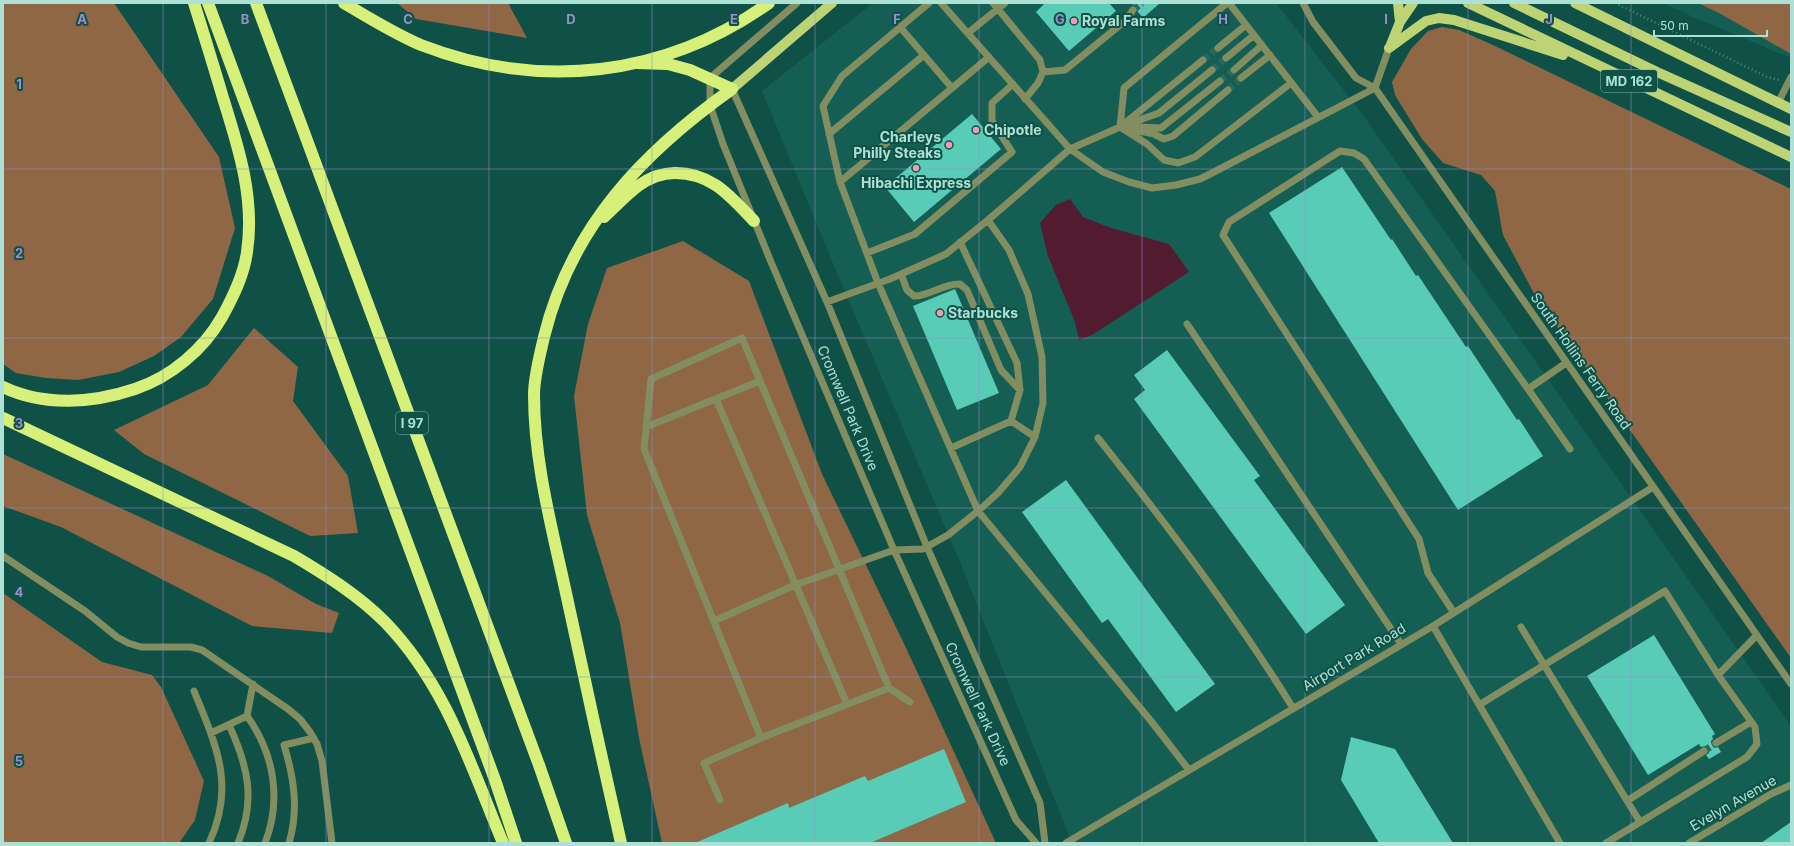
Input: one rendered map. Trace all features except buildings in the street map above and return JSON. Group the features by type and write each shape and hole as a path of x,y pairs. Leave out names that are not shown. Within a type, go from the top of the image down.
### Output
{"highway":[{"path":"3,388 44,400 78,401 110,397 145,386 172,370 198,350 216,327 230,302 240,279 247,253 249,223 247,190 241,158 194,3"},
{"path":"208,3 492,772 516,843"},
{"name":"I 97","path":"256,3 536,757 566,843"},
{"path":"344,3 420,44 462,59 506,68 549,72 589,71 636,63 672,53 743,22 769,3"},
{"path":"620,843 541,476 536,437 534,393 540,354 551,308 568,267 588,231 612,196 635,172 710,105 732,89 690,70 668,64 636,63"},
{"path":"588,231 639,186 654,176 670,173 687,173 700,176 716,184 727,192 754,220"},
{"path":"3,418 294,556 328,576 356,597 384,621 402,641 435,687 450,714 502,843"}],"main road":[{"path":"732,89 832,3"},
{"path":"1398,3 1400,22"},
{"path":"1390,48 1400,22 1412,3"},
{"name":"MD 162","path":"1468,3 1597,66 1791,157"},
{"path":"1514,3 1657,72 1791,132"},
{"path":"1575,3 1791,109"},
{"path":"1390,48 1426,21 1439,18 1454,20 1597,66"}],"street":[{"path":"710,78 797,3"},
{"path":"929,3 842,76 823,106 840,182 878,283 978,511 1151,721 1189,770"},
{"path":"941,3 1070,149 1103,172 1129,182 1152,188 1176,185 1200,179 1375,88 1390,48"},
{"path":"968,33 996,6 1005,3"},
{"path":"1120,127 1124,88 1228,3 1318,117"},
{"path":"1303,3 1313,22 1356,78 1375,88"},
{"path":"996,6 1040,60 1043,72 1038,83 1025,99"},
{"path":"1043,72 1065,70 1126,20 1133,10"},
{"path":"1218,48 1246,25"},
{"path":"900,27 952,88"},
{"path":"1226,58 1254,35"},
{"path":"1234,70 1262,45"},
{"path":"829,134 924,55"},
{"path":"1241,78 1270,55"},
{"path":"840,182 988,57"},
{"path":"1120,127 1203,60"},
{"path":"827,302 901,274 946,254 1070,149 1120,127 1159,113 1212,70"},
{"name":"Cromwell Park Drive","path":"710,78 710,105 723,144 805,345 894,550 1016,820 1036,843"},
{"path":"1778,103 1790,80"},
{"path":"1120,127 1161,128 1220,81"},
{"path":"1120,127 1147,144 1164,160 1178,163 1195,157 1291,82"},
{"path":"867,253 915,234 1012,152 992,121 992,103 1013,84"},
{"name":"South Hollins Ferry Road","path":"1375,88 1791,684"},
{"name":"Cromwell Park Drive","path":"732,89 827,302 927,547 1040,803 1045,843"},
{"path":"1120,127 1154,134 1164,139 1173,136 1228,90"},
{"path":"1454,613 1428,573 1419,539 1223,235 1228,222 1340,150 1354,153 1364,159 1570,449"},
{"path":"714,621 795,585 839,569 894,550 923,549 927,547 948,535 978,511 998,493 1020,467 1034,437 1043,402 1042,357 1028,294 1009,250 988,220"},
{"path":"960,242 1017,363 1020,390 1012,421"},
{"path":"901,274 907,290 914,296 922,296 952,284 960,284 967,290 1001,370 1020,390"},
{"path":"1187,324 1401,644"},
{"path":"761,738 644,449 650,379 742,338 889,688 910,702"},
{"path":"1528,389 1566,363"},
{"path":"646,427 760,381"},
{"path":"716,399 795,585 848,704"},
{"path":"1012,421 1034,437"},
{"path":"951,448 1012,421"},
{"path":"1098,438 1160,516 1266,663 1293,708"},
{"name":"Airport Park Road","path":"1066,843 1454,613 1653,487"},
{"path":"3,556 85,611 122,640 141,646 185,646 196,648 212,656 294,713 314,738 319,752 324,773 332,843"},
{"path":"1479,705 1665,591 1718,675 1755,727 1757,744 1747,756 1606,843"},
{"path":"1432,626 1560,843"},
{"path":"1520,626 1640,822"},
{"path":"1718,675 1757,635"},
{"path":"253,684 247,716 263,743 273,777 273,816 265,843"},
{"path":"720,800 704,763 761,738 889,688"},
{"path":"194,691 219,755 222,786 220,809 209,843"},
{"path":"211,733 247,716"},
{"path":"1716,744 1751,722"},
{"path":"229,725 244,762 249,792 248,812 238,843"},
{"path":"289,843 294,818 295,799 292,771 284,746 314,738"},
{"path":"1627,801 1704,751"},
{"name":"Evelyn Avenue","path":"1689,843 1771,794 1791,785"}],"path":[{"path":"1614,3 1753,70 1790,80"}],"shaded area":[{"path":"3,3 114,3 219,157 235,228 213,299 181,337 154,356 119,372 78,380 46,378 16,373 3,364"},
{"path":"397,3 508,3 527,38 416,19"},
{"path":"873,3 1276,3 1363,115 1791,726 1791,843 1072,843 960,562 837,273 762,91"},
{"path":"1664,3 1791,3 1791,58 1691,16"},
{"path":"1698,3 1791,3 1791,54 1719,13"},
{"path":"1442,27 1459,30 1493,45 1791,189 1791,658 1536,297 1503,235 1495,191 1481,175 1443,163 1422,139 1395,95 1392,82 1411,49 1428,31"},
{"path":"1070,199 1083,217 1111,228 1169,244 1189,272 1092,335 1079,340 1075,322 1048,256 1040,223 1056,205"},
{"path":"683,241 749,281 822,474 907,650 996,843 662,843 639,738 620,623 587,515 574,396 588,324 607,268"},
{"path":"254,328 298,367 293,401 348,476 358,533 310,536 144,454 114,430 208,385"},
{"path":"3,454 268,576 316,604 339,613 332,633 252,626 61,527 3,506"},
{"path":"3,593 102,662 152,675 161,687 204,781 195,820 179,843 3,843"}],"tunnel":[{"path":"1133,10 1142,3"},
{"path":"1203,60 1218,48"},
{"path":"1212,70 1226,58"},
{"path":"1220,81 1234,70"},
{"path":"1228,90 1241,78"},
{"path":"1704,751 1716,743"}],"place":[{"name":"Royal Farms","path":"1074,21"},
{"name":"Chipotle","path":"976,130"},
{"name":"Charleys Philly Steaks","path":"949,145"},
{"name":"Hibachi Express","path":"916,168"},
{"name":"Starbucks","path":"940,313"}]}
